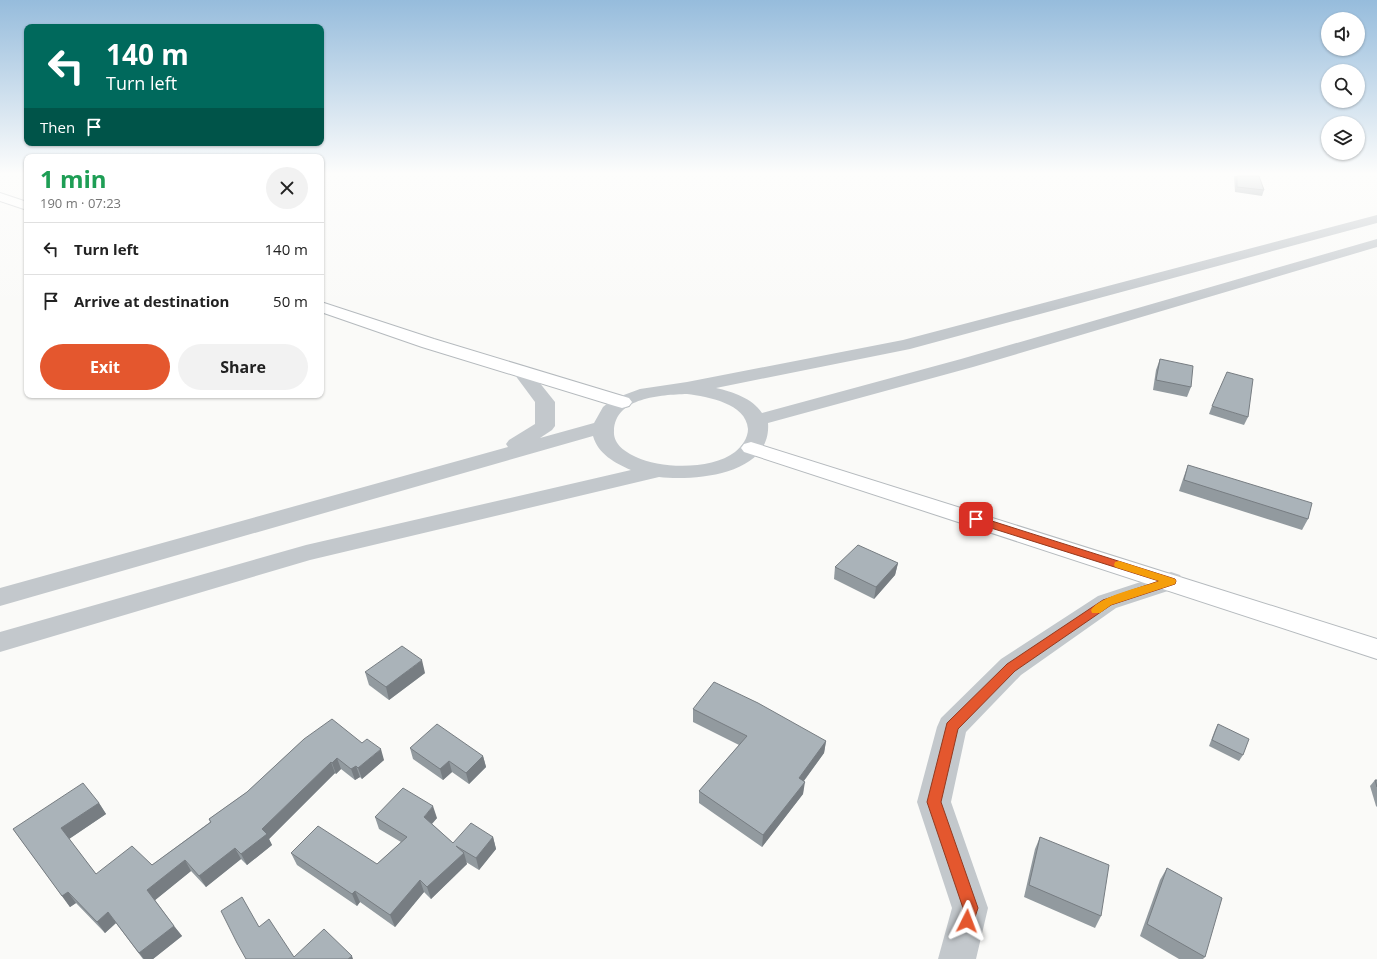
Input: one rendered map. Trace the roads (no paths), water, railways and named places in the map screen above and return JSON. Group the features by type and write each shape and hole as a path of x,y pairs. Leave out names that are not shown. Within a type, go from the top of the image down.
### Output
{"main road":[{"path":"324,308 622,402"},
{"path":"751,448 1171,581 1377,649"}],"street":[{"path":"687,388 904,345 1374,220"},
{"path":"757,420 967,363 1377,243"},
{"path":"495,457 545,426 545,402 521,371"},
{"path":"687,388 710,390 731,397 747,407 757,420 758,434 751,448 735,460 712,468 685,472 657,471 632,464 614,454 604,441 602,427 608,413 622,402 641,394 663,389 687,388"},
{"path":"0,597 602,427"},
{"path":"0,642 306,553 657,471"},
{"path":"957,959 970,908 934,802 952,727 1011,667 1107,602 1171,581"}]}
